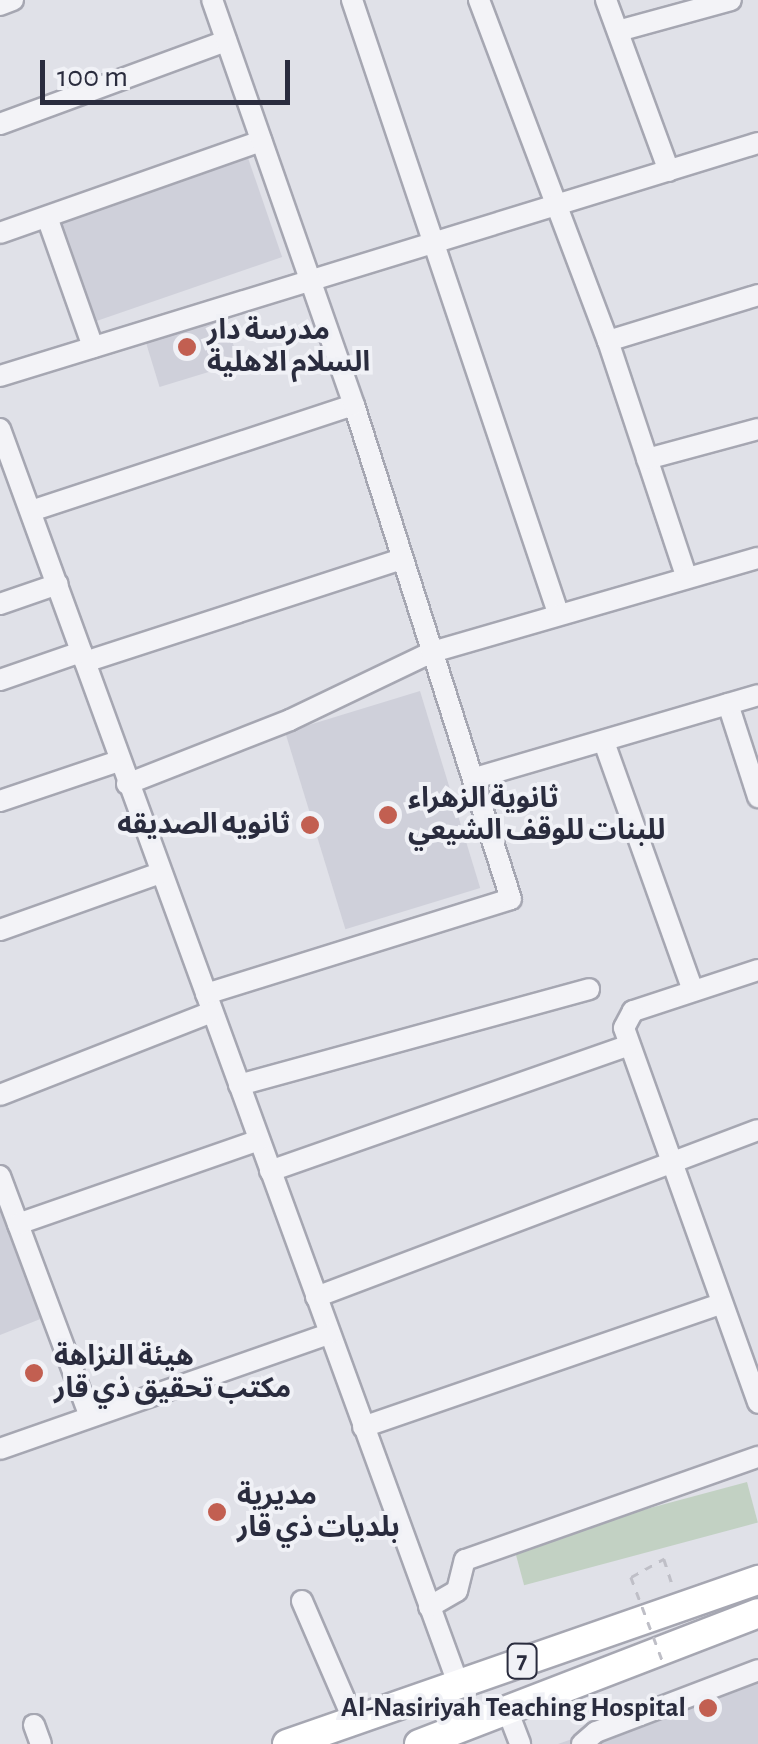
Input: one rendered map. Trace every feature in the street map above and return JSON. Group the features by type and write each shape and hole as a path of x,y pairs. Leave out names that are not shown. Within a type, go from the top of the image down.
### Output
{"highway":[{"name":"7","path":"287,1744 758,1580"},
{"name":"7","path":"418,1744 758,1613"}],"street":[{"path":"0,5 13,0"},
{"path":"0,1095 209,1003 511,899 354,405 212,0"},
{"path":"352,0 558,613"},
{"path":"480,0 608,341 686,576"},
{"path":"606,0 669,171"},
{"path":"618,32 730,0"},
{"path":"0,124 226,41"},
{"path":"0,233 261,141"},
{"path":"0,376 758,144"},
{"path":"47,217 94,347"},
{"path":"608,341 758,295"},
{"path":"31,512 354,405"},
{"path":"0,428 458,1683"},
{"path":"647,459 757,431"},
{"path":"127,784 290,720 432,652 758,558"},
{"path":"0,680 402,559"},
{"path":"0,604 58,584"},
{"path":"475,778 758,695"},
{"path":"728,704 758,798"},
{"path":"604,742 693,990"},
{"path":"0,801 119,762"},
{"path":"0,930 160,873"},
{"path":"758,970 629,1014 624,1028 758,1402"},
{"path":"239,1085 589,990"},
{"path":"270,1170 630,1045"},
{"path":"316,1297 758,1130"},
{"path":"18,1224 259,1140"},
{"path":"0,1176 90,1417"},
{"path":"363,1426 720,1304"},
{"path":"0,1449 329,1334"},
{"path":"429,1607 458,1592 464,1560 758,1457"},
{"path":"302,1601 354,1721"},
{"path":"582,1744 613,1724 758,1670"},
{"path":"508,1712 520,1744"}],"path":[{"path":"664,1665 632,1577 664,1559 680,1607"}],"shaded area":[{"path":"247,155 282,257 89,324 54,221"},
{"path":"224,314 239,363 160,387 145,338"},
{"path":"420,691 480,888 345,929 285,732"},
{"path":"0,1176 53,1314 0,1335"},
{"name":"Al-Nasiriyah Teaching Hospital","path":"758,1673 758,1744 558,1744"}],"green space":[{"path":"747,1482 758,1523 524,1585 513,1545"}],"place":[{"name":"مدرسة دار السلام الاهلية","path":"187,347"},
{"name":"ثانوية الزهراء للبنات للوقف الشيعي","path":"388,815"},
{"name":"ثانويه الصديقه","path":"310,825"},
{"name":"هيئة النزاهة مكتب تحقيق ذي قار","path":"34,1373"},
{"name":"مديرية بلديات ذي قار","path":"217,1512"},
{"name":"Al-Nasiriyah Teaching Hospital","path":"708,1708"}]}
